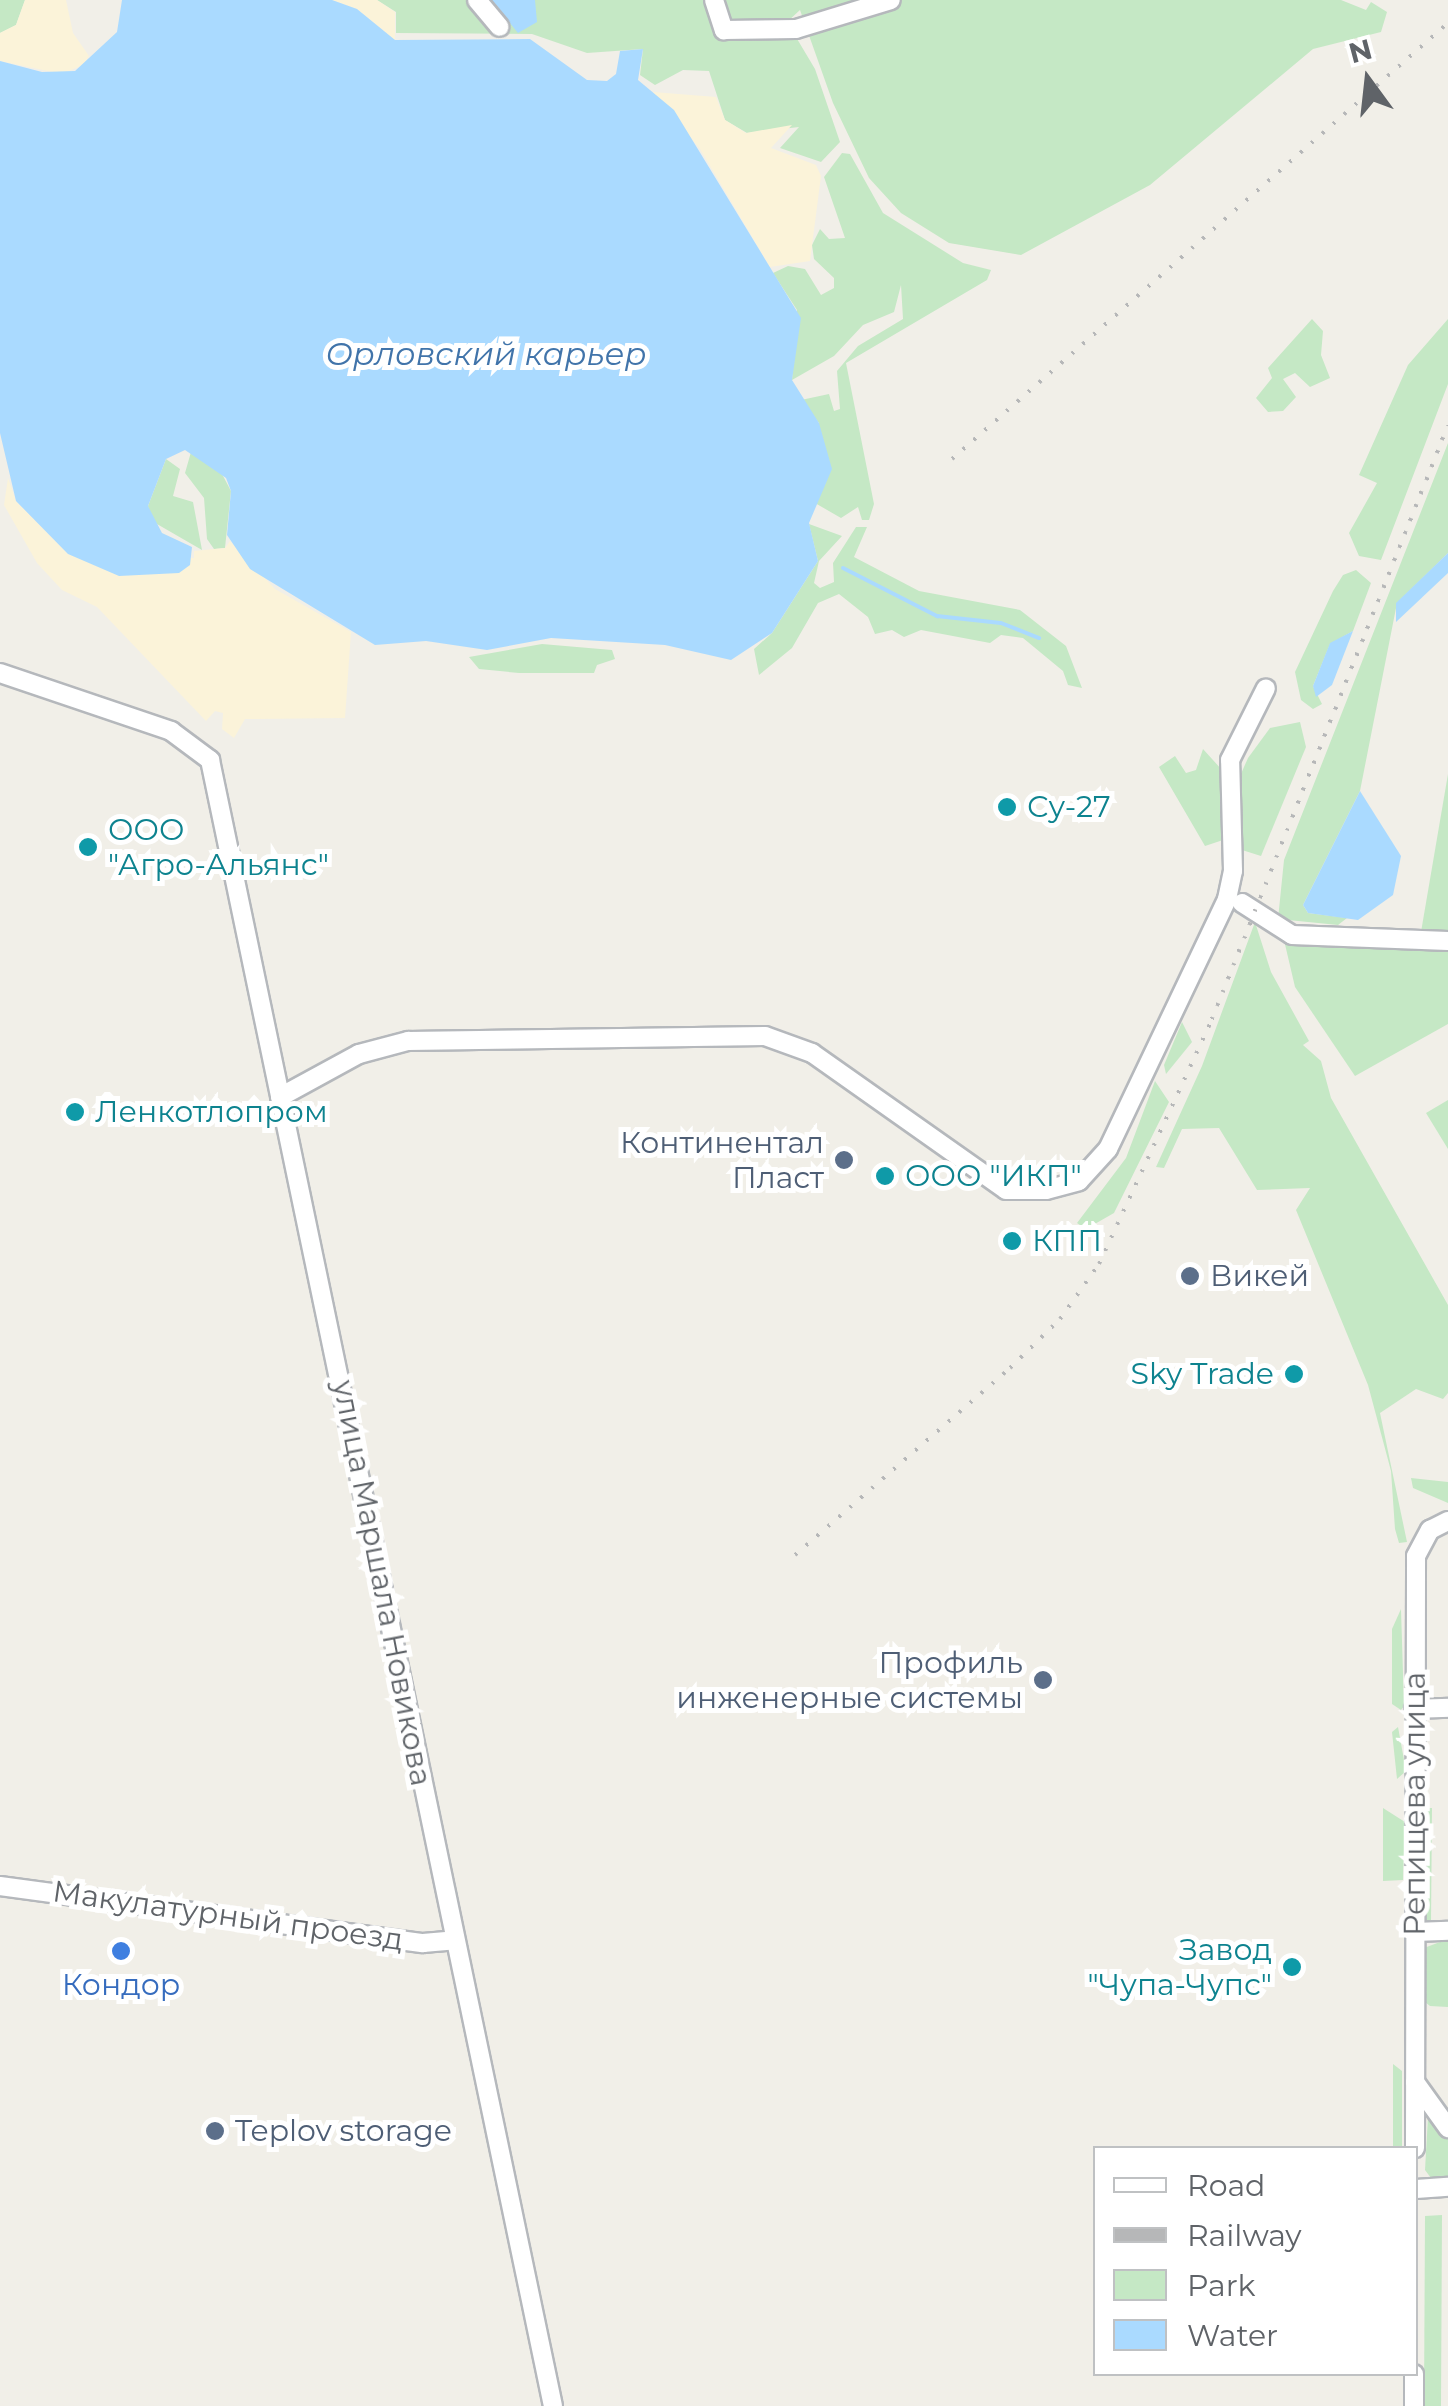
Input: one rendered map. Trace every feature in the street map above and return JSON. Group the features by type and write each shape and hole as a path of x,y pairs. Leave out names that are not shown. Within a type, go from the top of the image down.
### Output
{"street":[{"path":"477,0 500,27"},
{"path":"714,0 724,30 773,25 796,29 891,0"},
{"name":"улица Маршала Новикова","path":"0,674 170,730 210,760 554,2406"},
{"path":"280,1097 359,1054 408,1041 765,1036 812,1053 1006,1190 1046,1190 1091,1173 1227,899 1233,871 1230,760 1266,688"},
{"path":"1242,903 1292,935 1448,941"},
{"name":"Репищева улица","path":"1414,2146 1416,1556 1430,1530 1448,1522"},
{"path":"1414,1709 1448,1708"},
{"name":"Макулатурный проезд","path":"0,1886 423,1943 455,1940"},
{"path":"1415,1932 1448,1931"},
{"path":"1414,2082 1448,2128"},
{"path":"1418,2189 1448,2187"},
{"path":"1414,2376 1414,2406"}],"green space":[{"path":"0,0 25,0 16,25 0,33"},
{"path":"377,0 1341,0 1366,10 1371,2 1387,12 1381,32 1313,49 1150,185 1021,255 949,243 901,213 869,178 833,103 800,10 787,22 815,69 840,142 821,162 780,148 799,127 747,133 725,120 709,71 683,70 655,85 640,75 643,49 587,53 532,34 396,33 396,12"},
{"path":"842,153 850,154 883,213 963,263 991,270 987,280 846,363 874,504 869,520 862,520 858,507 841,518 815,503 819,423 801,400 829,394 834,411 840,409 837,371 858,346 903,319 901,285 894,312 863,325 834,356 792,380 797,310 773,273 788,266 805,269 821,295 834,288 834,278 814,259 812,245 820,229 829,239 845,238 824,177"},
{"path":"1312,319 1323,331 1321,355 1330,378 1310,387 1295,373 1283,379 1296,397 1283,411 1268,412 1256,398 1272,378 1268,368"},
{"path":"1448,319 1448,384 1381,560 1359,556 1349,533 1377,483 1359,475 1408,365"},
{"path":"1448,443 1448,553 1397,603 1360,791 1303,905 1308,913 1347,918 1338,925 1278,919 1284,860"},
{"path":"191,452 222,474 231,491 225,548 214,549 207,539 204,498 185,473"},
{"path":"166,459 180,469 173,496 193,502 202,550 150,520 148,506"},
{"path":"809,524 842,536 819,561 814,583 820,588 834,582 833,563 856,527 867,527 854,557 919,591 1020,610 1066,646 1082,688 1068,685 1063,671 1023,638 1001,635 990,643 921,630 904,637 892,630 875,634 868,617 839,594 818,603 792,648 759,675 754,649 772,633 818,561"},
{"path":"1356,570 1371,583 1353,631 1330,644 1313,686 1322,704 1313,709 1301,700 1295,672 1333,591 1343,575"},
{"path":"542,644 612,650 615,659 597,665 594,673 519,673 479,669 469,657"},
{"path":"1300,722 1306,747 1261,856 1242,850 1240,776 1248,758 1270,728"},
{"path":"1203,749 1222,770 1223,840 1205,846 1159,767 1175,756 1186,773 1196,770"},
{"path":"1448,774 1448,935 1421,932"},
{"path":"1255,922 1271,972 1309,1041 1303,1045 1321,1061 1331,1098 1448,1305 1448,1393 1443,1399 1416,1389 1380,1413 1407,1542 1399,1543 1395,1529 1391,1471 1368,1385 1296,1210 1310,1188 1257,1190 1219,1128 1182,1129 1164,1168 1156,1167 1202,1066"},
{"path":"1284,940 1448,948 1448,1024 1355,1076 1295,987"},
{"path":"1182,1022 1192,1042 1166,1074 1164,1065"},
{"path":"1155,1081 1169,1102 1114,1213 1086,1229 1077,1223 1126,1158"},
{"path":"1448,1100 1448,1149 1426,1113"},
{"path":"1411,1478 1448,1482 1448,1503 1413,1488"},
{"path":"1401,1609 1401,1710 1392,1704 1392,1629"},
{"path":"1398,1727 1406,1771 1397,1779 1392,1732"},
{"path":"1383,1808 1405,1822 1403,1880 1383,1881"},
{"path":"1422,1808 1432,1808 1431,1922 1424,1920"},
{"path":"1448,1939 1448,2007 1430,2006 1425,2002 1424,1948"},
{"path":"1393,2064 1402,2071 1402,2146 1393,2146"},
{"path":"1428,2117 1448,2137 1448,2179 1431,2178 1425,2170"},
{"path":"1442,2215 1441,2406 1424,2406 1425,2216"}],"sand":[{"path":"25,0 66,0 73,33 89,56 83,65 62,74 0,61 0,33 16,25"},
{"path":"332,0 377,0 395,12 395,40 357,9"},
{"path":"653,92 716,97 725,120 746,133 792,125 771,148 816,165 821,176 810,261 770,267 700,149"},
{"path":"8,478 16,501 68,554 194,558 194,551 225,548 230,541 275,589 351,632 345,718 245,719 234,738 222,729 223,713 215,711 206,721 97,607 62,590 37,563 4,505"}],"water":[{"name":"Орловский карьер","path":"122,0 332,0 357,9 395,40 530,39 587,80 607,81 616,74 620,51 643,49 638,80 674,110 801,318 792,380 819,423 832,469 809,523 818,561 772,633 731,660 665,645 551,638 487,650 426,641 375,645 250,569 227,535 231,491 226,478 185,450 166,459 148,506 162,533 192,547 190,565 179,573 119,576 68,554 16,501 0,433 0,61 42,72 75,71 117,32"},
{"path":"491,0 535,0 537,22 518,33"},
{"path":"1448,553 1448,573 1396,622 1396,603"},
{"path":"1353,631 1332,685 1316,697 1313,686 1330,643"},
{"path":"1360,791 1401,856 1393,895 1358,920 1308,913 1303,905"}],"waterway":[{"path":"843,568 937,616 1001,623 1039,638"}],"railway":[{"path":"952,459 1448,23"},
{"path":"795,1555 1010,1368 1060,1319 1099,1264 1212,1019 1448,425"}],"place":[{"name":"Су-27","path":"1007,807"},
{"name":"ООО \"Агро-Альянс\"","path":"88,847"},
{"name":"Ленкотлопром","path":"75,1112"},
{"name":"Континентал Пласт","path":"844,1160"},
{"name":"ООО \"ИКП\"","path":"885,1176"},
{"name":"КПП","path":"1012,1241"},
{"name":"Викей","path":"1190,1276"},
{"name":"Sky Trade","path":"1294,1374"},
{"name":"Профиль инженерные системы","path":"1043,1680"},
{"name":"Кондор","path":"121,1951"},
{"name":"Завод \"Чупа-Чупс\"","path":"1292,1967"},
{"name":"Teplov storage","path":"215,2131"}]}
